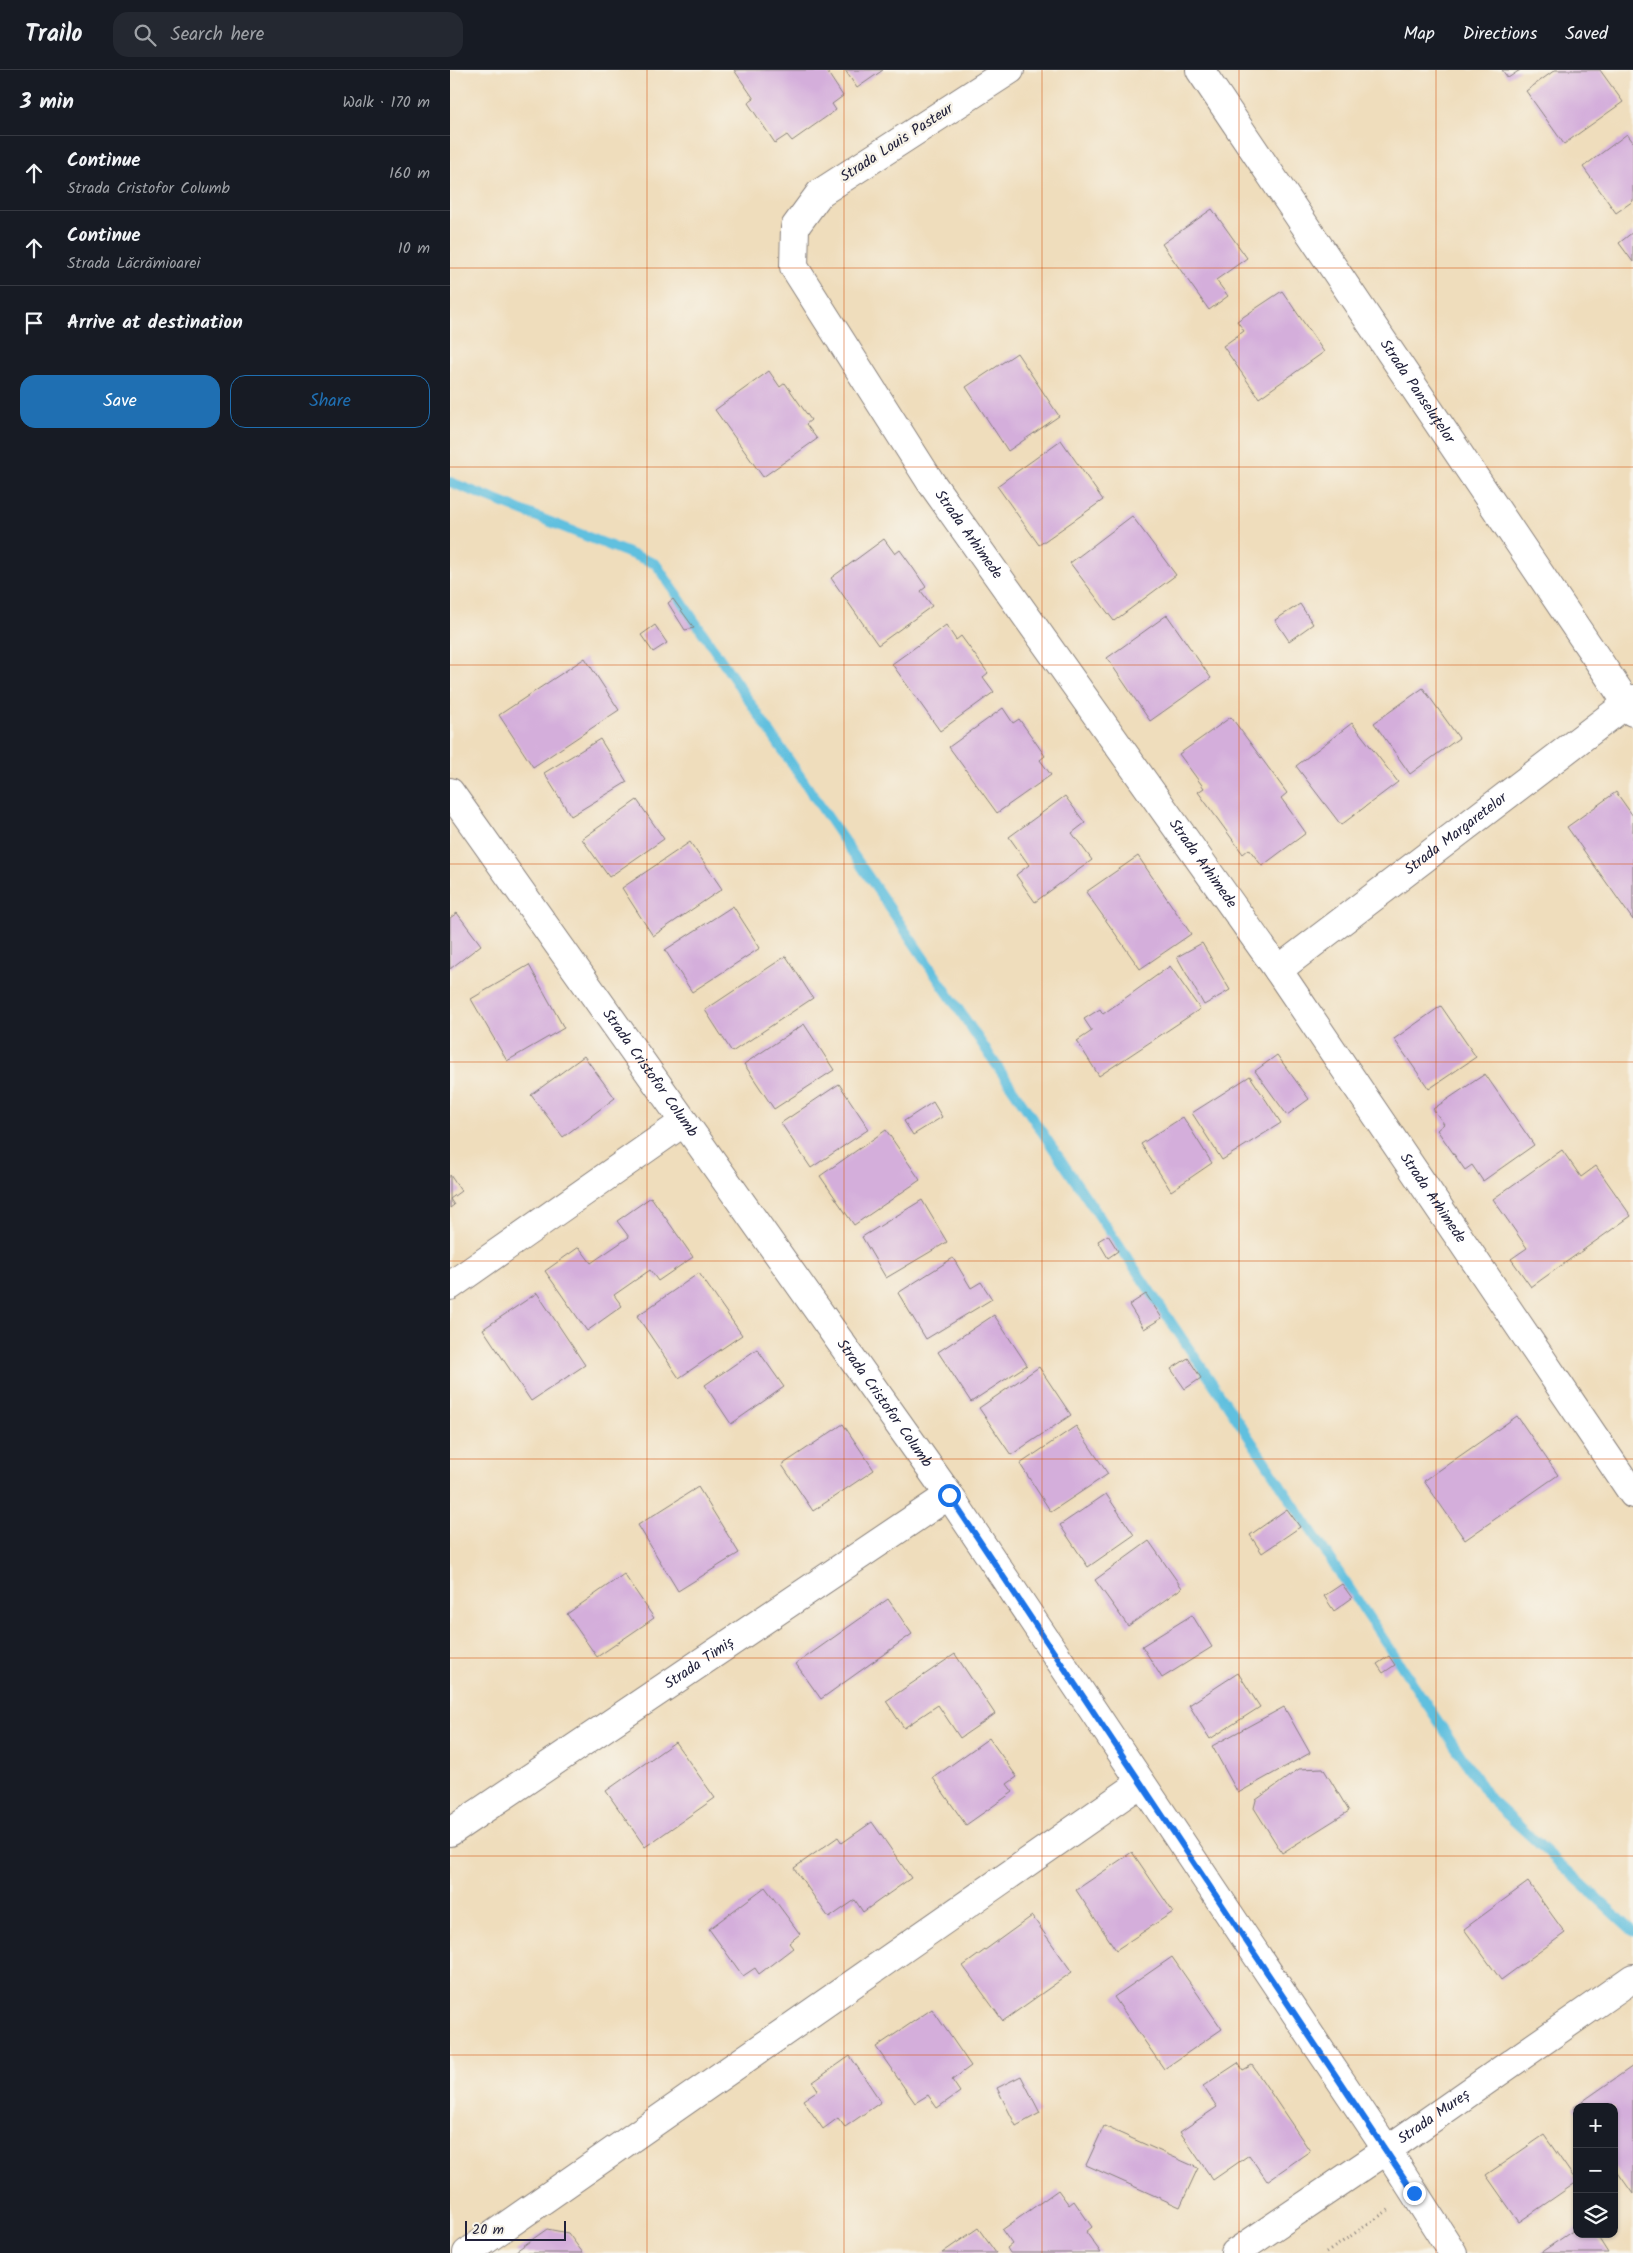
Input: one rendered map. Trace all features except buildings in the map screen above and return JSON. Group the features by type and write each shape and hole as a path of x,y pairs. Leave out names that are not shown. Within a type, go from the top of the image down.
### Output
{"street":[{"name":"Strada Louis Pasteur","path":"795,228 820,192 1010,70"},
{"name":"Strada Panseluțelor","path":"1200,70 1631,705"},
{"name":"Strada Arhimede","path":"795,228 794,267 930,481 1278,970 1633,1494"},
{"name":"Strada Margaretelor","path":"1278,970 1631,705"},
{"name":"Strada Cristofor Columb","path":"450,792 949,1495 1387,2150 1453,2253"},
{"path":"450,1286 684,1122"},
{"name":"Strada Timiș","path":"450,1832 949,1495"},
{"path":"467,2253 1141,1784"},
{"name":"Strada Mureș","path":"1234,2253 1387,2150 1633,1978"}],"path":[{"path":"1326,2253 1414,2193"}],"waterway":[{"path":"450,482 656,564 1220,1394 1490,1799 1633,1931"}],"route":[{"path":"949,1495 1414,2193"}]}
